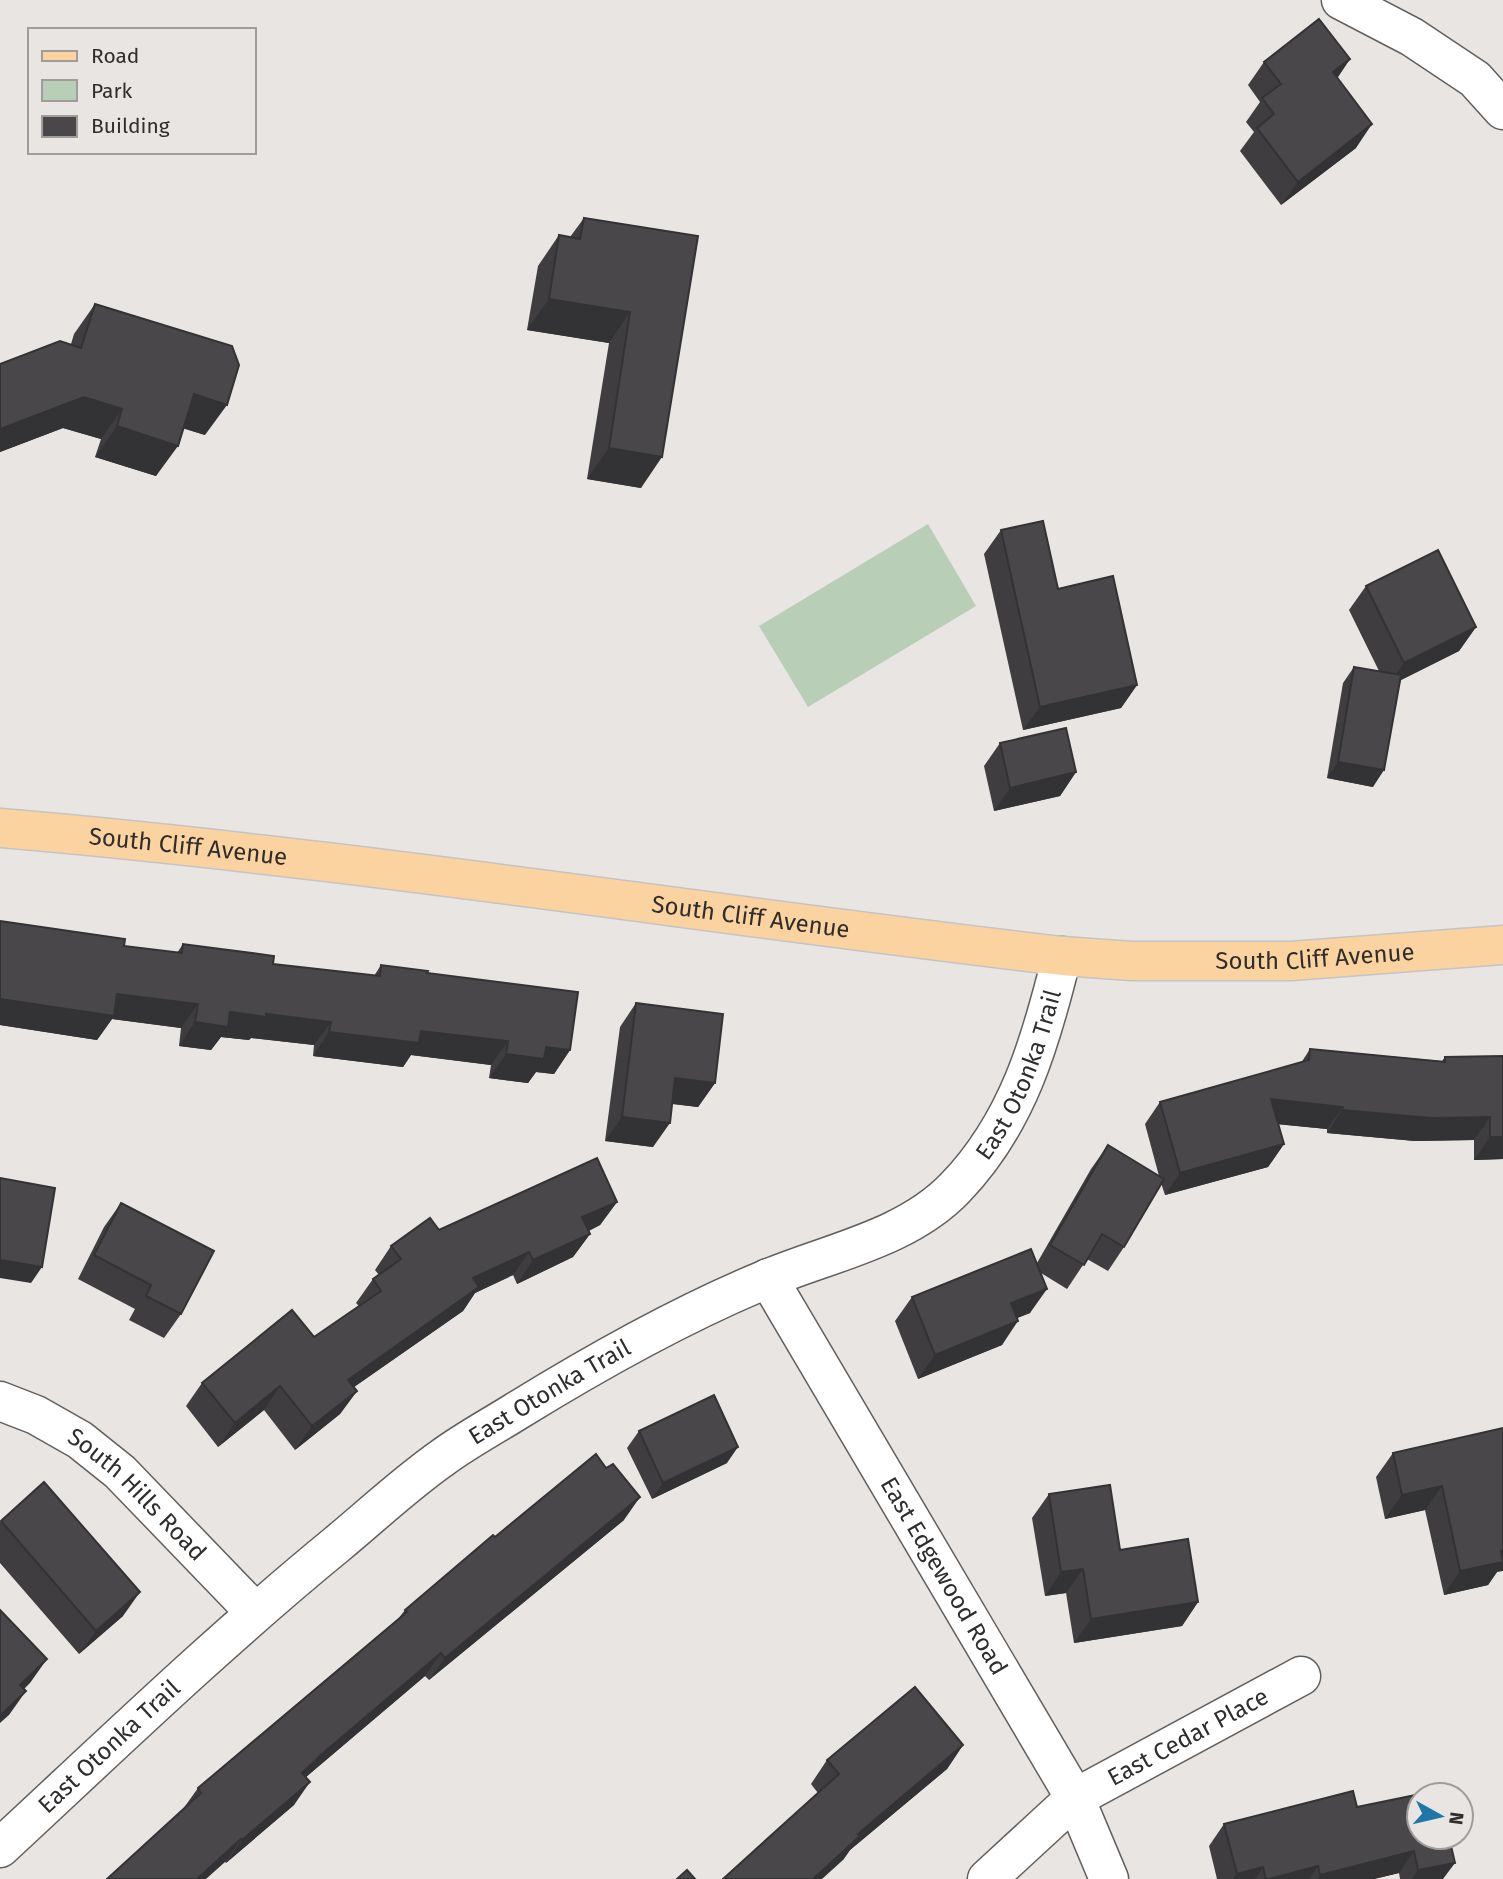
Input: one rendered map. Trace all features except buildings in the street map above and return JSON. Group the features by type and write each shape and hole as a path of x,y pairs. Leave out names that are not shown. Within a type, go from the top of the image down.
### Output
{"main road":[{"name":"South Cliff Avenue","path":"0,828 113,837 297,858 1062,956 1144,961 1291,961 1503,945"}],"street":[{"path":"1341,0 1412,37 1475,79 1503,110"},
{"name":"East Otonka Trail","path":"0,1847 255,1612 441,1458 517,1410 638,1340 768,1278 878,1238 925,1212 954,1189 986,1151 1031,1069 1045,1027 1062,956"},
{"name":"East Edgewood Road","path":"768,1278 1075,1798 1109,1879"},
{"name":"South Hills Road","path":"0,1401 36,1415 80,1440 120,1472 255,1612"},
{"name":"East Cedar Place","path":"987,1879 1075,1798 1301,1676"}],"green space":[{"path":"928,524 976,606 808,707 759,626"}]}
